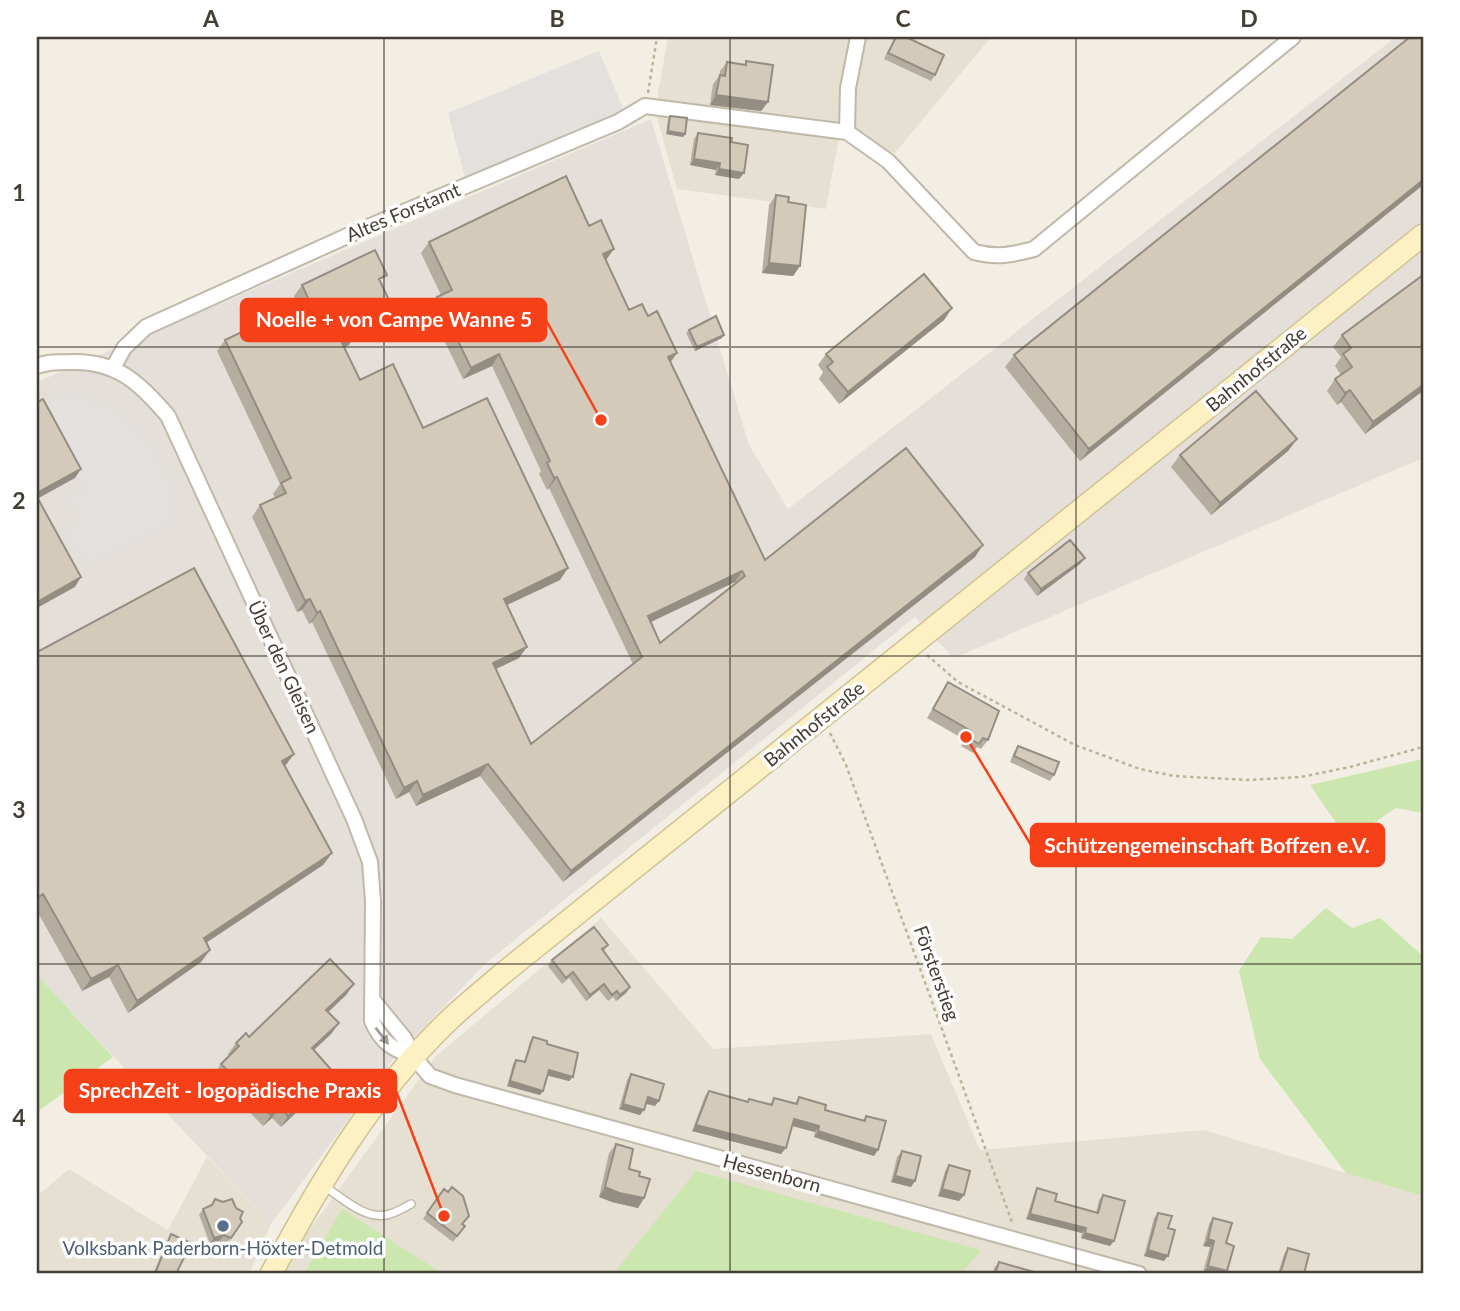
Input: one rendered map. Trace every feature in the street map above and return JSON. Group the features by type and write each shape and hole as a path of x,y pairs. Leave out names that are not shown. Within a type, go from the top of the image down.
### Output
{"main road":[{"name":"Bahnhofstraße","path":"271,1274 320,1183 373,1106 445,1023 502,974 1423,235"}],"street":[{"path":"847,132 848,88 858,37"},
{"path":"645,106 847,132 888,161 974,252 991,257 1007,257 1034,249 1293,37"},
{"name":"Altes Forstamt","path":"113,368 124,348 146,327 363,229 618,122 645,106"},
{"path":"37,366 44,363 82,362 113,368"},
{"name":"Über den Gleisen","path":"113,368 144,387 168,416 354,819 370,862 373,901 372,999 404,1038 414,1057"},
{"name":"Hessenborn","path":"414,1057 430,1076 455,1085 1139,1274"}],"lane":[{"path":"320,1183 364,1212 388,1215 411,1204"}],"path":[{"path":"645,106 657,37"},
{"path":"914,643 958,682 1075,745 1140,769 1163,774 1202,779 1247,780 1301,777 1350,768 1423,747"},
{"name":"Försterstieg","path":"822,718 846,765 1019,1241"}],"shaded area":[{"path":"668,37 991,37 895,153 840,131 826,209 677,189 657,118 658,93"},
{"path":"1396,37 1423,37 1423,458 954,658 915,617 486,963 393,1059 271,1224 37,975 37,382 651,119 749,445 788,509"},
{"path":"599,51 625,113 466,182 448,113"},
{"path":"60,394 80,396 102,403 119,411 137,426 151,443 176,494 174,522 93,564 76,556 63,531 80,523 68,496 82,490 37,407 37,401"},
{"path":"601,918 713,1049 931,1034 980,1150 1204,1130 1423,1196 1423,1274 284,1274 294,1251 436,1056"},
{"path":"207,1157 271,1224 249,1274 37,1274 37,1196 69,1169 168,1230"}],"green space":[{"path":"1423,759 1423,813 1396,808 1348,840 1310,785"},
{"path":"1326,908 1352,928 1380,918 1423,956 1423,1196 1346,1173 1260,1059 1239,971 1261,937 1292,939"},
{"path":"37,975 113,1057 37,1112"},
{"path":"696,1171 981,1250 961,1274 613,1274"},
{"path":"342,1209 443,1274 304,1274"}],"building":[{"path":"896,37 906,37 944,55 935,75 888,53"},
{"path":"1410,37 1423,37 1423,180 1089,449 1014,355"},
{"path":"746,61 773,65 768,102 716,95 720,75 725,76 727,62 746,65"},
{"path":"670,116 687,118 685,134 668,131"},
{"path":"698,133 732,138 731,142 748,145 744,173 719,169 720,163 694,159"},
{"path":"566,176 589,226 601,220 614,249 603,254 629,310 642,304 648,316 657,311 677,353 668,357 765,560 906,448 983,545 571,871 488,764 423,795 417,781 404,788 320,611 317,613 310,599 305,601 260,505 286,493 281,483 291,478 225,340 309,300 302,285 375,250 387,275 379,279 396,315 381,322 372,305 348,316 356,333 341,341 360,380 393,364 423,428 487,398 568,568 504,599 527,647 493,663 531,744 642,657 557,477 554,478 547,463 550,461 499,354 471,368 437,297 452,290 429,242","holes":["742,571 745,576 660,643 648,616"]},
{"path":"776,195 789,197 788,202 806,205 800,266 769,263"},
{"path":"924,274 952,308 848,392 827,367 833,362 826,354"},
{"path":"1423,275 1423,385 1373,422 1350,390 1345,393 1335,379 1352,367 1343,354 1351,348 1342,335"},
{"path":"716,316 724,335 697,347 689,330"},
{"path":"1256,391 1297,439 1220,503 1180,455"},
{"path":"43,399 81,469 37,493 37,402"},
{"path":"37,497 81,577 37,602"},
{"path":"1070,540 1085,558 1041,589 1028,573"},
{"path":"194,568 294,754 282,761 332,853 204,938 210,950 137,1001 118,965 91,979 43,894 37,898 37,652"},
{"path":"948,682 999,711 988,740 983,738 979,744 967,737 971,731 933,709"},
{"path":"1018,746 1059,762 1054,775 1014,756"},
{"path":"594,927 608,945 602,949 630,987 620,995 617,991 612,995 604,984 590,995 573,972 566,978 552,960"},
{"path":"330,959 354,984 326,1010 339,1023 312,1048 334,1073 288,1116 280,1107 271,1115 221,1064 239,1046 236,1043 246,1033 249,1037"},
{"path":"533,1037 578,1053 573,1077 549,1070 543,1091 510,1081 516,1060 525,1062"},
{"path":"631,1074 664,1084 659,1101 648,1097 644,1110 623,1104"},
{"path":"709,1091 748,1102 749,1099 772,1105 774,1098 797,1104 799,1097 826,1105 825,1110 865,1121 866,1116 886,1121 878,1150 818,1131 819,1126 794,1119 786,1148 696,1125"},
{"path":"616,1144 633,1149 629,1169 650,1179 644,1198 605,1187"},
{"path":"902,1151 921,1156 915,1181 895,1176"},
{"path":"949,1165 970,1171 964,1195 942,1189"},
{"path":"452,1187 463,1196 469,1216 457,1236 427,1213 444,1189 448,1192"},
{"path":"1037,1188 1057,1194 1055,1201 1098,1213 1103,1195 1125,1201 1114,1241 1085,1233 1086,1228 1030,1214"},
{"path":"215,1199 223,1202 232,1199 236,1208 243,1212 240,1218 242,1222 231,1238 224,1235 214,1238 203,1209 212,1205"},
{"path":"1158,1213 1172,1216 1168,1228 1175,1230 1168,1256 1148,1250"},
{"path":"1213,1218 1232,1223 1226,1243 1234,1246 1227,1271 1208,1266 1214,1241 1208,1239"},
{"path":"171,1234 191,1243 176,1274 161,1274 156,1271"},
{"path":"1288,1248 1309,1254 1304,1274 1280,1274"},
{"path":"999,1262 1034,1272 1037,1274 995,1274"}],"place":[{"name":"Noelle + von Campe Wanne 5","path":"601,420"},
{"name":"Schützengemeinschaft Boffzen e.V.","path":"966,737"},
{"name":"SprechZeit - logopädische Praxis","path":"444,1216"},
{"name":"Volksbank Paderborn-Höxter-Detmold","path":"223,1226"}]}
